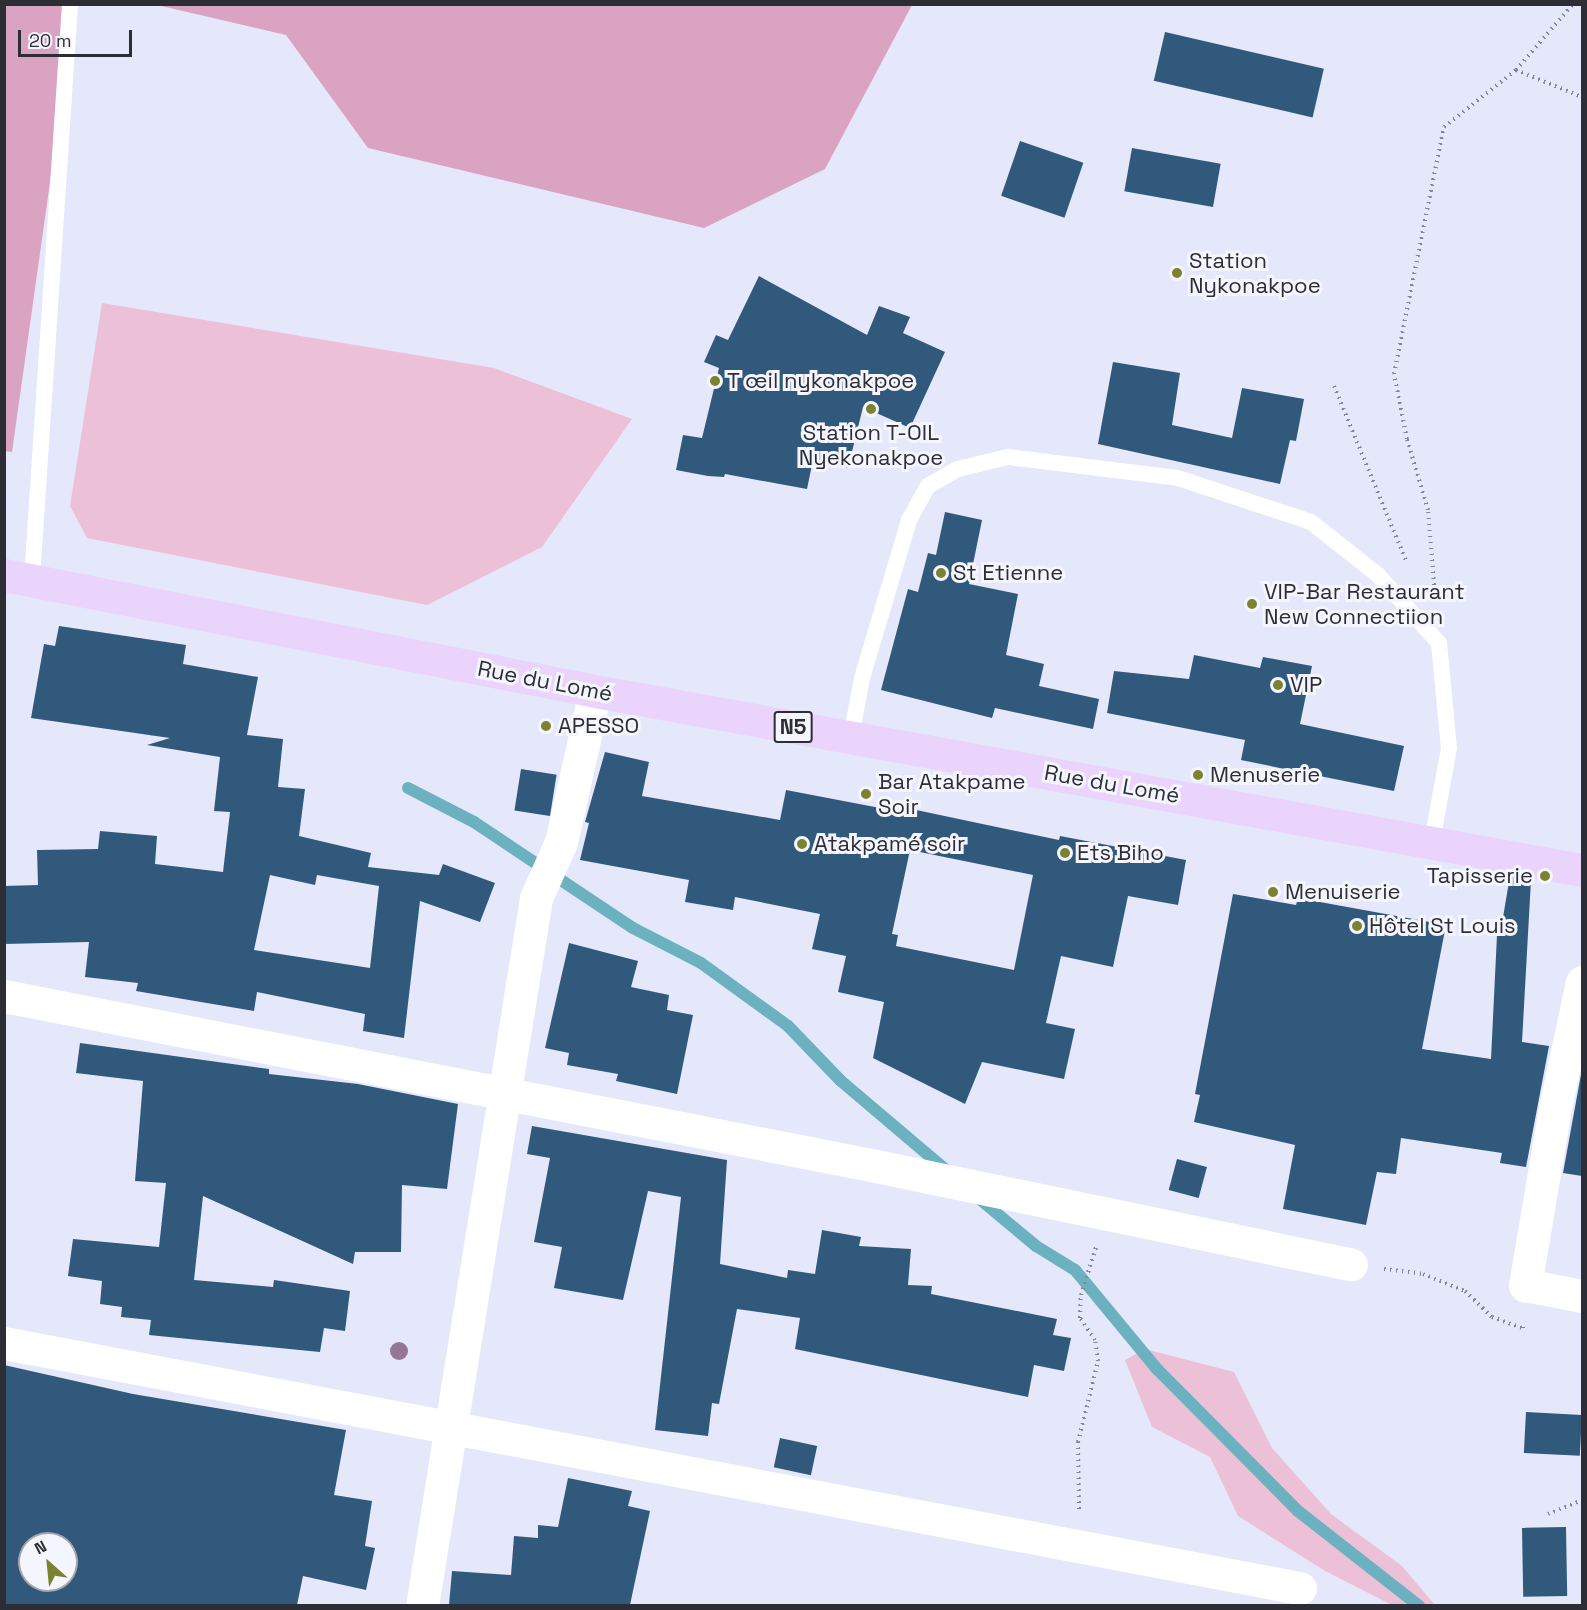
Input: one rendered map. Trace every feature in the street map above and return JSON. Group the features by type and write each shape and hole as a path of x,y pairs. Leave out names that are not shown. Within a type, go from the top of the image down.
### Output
{"main road":[{"name":"Rue du Lomé","path":"18,577 595,691 1582,870"}],"street":[{"path":"422,1605 536,898 561,842 595,691"},
{"path":"1582,982 1555,1108 1525,1285 1582,1296"},
{"path":"4,996 871,1165 1020,1198 1351,1264"},
{"path":"4,1343 1300,1588"}],"lane":[{"path":"18,577 70,4"},
{"path":"850,737 862,678 909,520 928,486 958,469 1008,457 1178,478 1311,522 1378,575 1439,642 1449,748 1432,842"}],"path":[{"path":"1439,642 1428,510 1407,439 1394,374 1444,127 1516,70 1573,4"},
{"path":"1516,70 1582,97"},
{"path":"1334,386 1408,568"},
{"path":"1351,1264 1423,1274 1465,1291 1492,1317 1523,1328 1525,1285"},
{"path":"1091,1270 1081,1294 1080,1318 1095,1340 1098,1361 1078,1442 1076,1476 1079,1513 1095,1550"},
{"path":"1548,1514 1582,1500"}],"shaded area":[{"path":"5,5 75,5 12,452 5,451"},
{"path":"157,5 912,5 825,169 704,228 368,148 286,35"},
{"path":"102,303 494,368 632,419 542,547 427,605 87,538 70,506"},
{"path":"1145,1349 1234,1372 1272,1448 1331,1514 1402,1566 1435,1605 1392,1605 1325,1571 1238,1516 1210,1457 1152,1427 1125,1360"}],"building":[{"path":"1165,32 1324,69 1313,117 1154,81"},
{"path":"1020,141 1083,163 1064,218 1001,196"},
{"path":"1132,148 1221,164 1213,207 1124,191"},
{"path":"759,276 867,335 879,306 910,317 903,333 945,352 910,428 863,407 848,468 813,460 807,489 725,474 724,477 708,476 676,470 683,435 702,438 719,368 704,362 716,335 728,340"},
{"path":"1113,362 1180,373 1172,425 1232,438 1242,388 1304,399 1296,441 1290,440 1280,484 1098,444"},
{"path":"945,512 982,520 969,584 1018,594 1006,655 1044,664 1039,686 1099,699 1093,729 995,708 992,718 881,690 908,589 918,592 928,553 936,555"},
{"path":"59,626 186,645 183,664 258,677 247,735 283,739 278,787 305,789 299,836 371,853 368,867 439,875 443,864 495,883 480,922 420,901 404,1038 363,1031 365,1014 257,992 254,1011 136,991 138,983 85,977 89,942 4,944 4,886 38,885 37,850 98,849 100,831 157,836 155,864 223,872 230,812 214,811 220,757 147,745 170,738 31,718 44,644 55,646","holes":["270,875 315,885 317,875 379,886 370,968 254,950"]},
{"path":"1194,655 1260,668 1263,657 1312,666 1300,724 1404,746 1394,791 1241,760 1245,740 1107,713 1114,671 1189,679"},
{"path":"605,752 649,762 642,796 780,820 786,790 901,812 902,807 1059,840 1060,836 1186,860 1178,905 1128,896 1113,967 1061,956 1046,1023 1075,1029 1064,1079 982,1062 965,1104 873,1058 884,1002 838,992 846,956 812,949 820,914 735,897 733,910 685,902 689,880 580,860 589,823 585,822","holes":["910,850 1033,875 1014,970 896,946 898,935 892,934"]},
{"path":"521,769 557,775 550,816 514,810"},
{"path":"1510,876 1531,880 1522,1042 1549,1046 1526,1167 1500,1163 1502,1153 1401,1138 1396,1174 1377,1172 1366,1225 1283,1209 1295,1145 1194,1122 1200,1095 1195,1094 1233,894 1296,905 1298,898 1446,925 1422,1049 1491,1059 1497,935 1500,935"},
{"path":"569,943 638,961 631,987 669,995 667,1010 693,1015 677,1094 616,1081 618,1074 567,1065 569,1053 545,1048"},
{"path":"80,1043 269,1069 269,1074 358,1084 458,1104 447,1189 402,1185 401,1252 355,1252 353,1264 203,1196 194,1280 273,1287 274,1280 350,1291 345,1331 324,1328 320,1352 149,1335 151,1320 121,1317 122,1307 100,1304 102,1281 68,1276 73,1239 159,1247 166,1183 135,1181 143,1081 76,1073"},
{"path":"1582,1069 1582,1176 1563,1173"},
{"path":"532,1126 727,1160 720,1264 787,1278 788,1270 815,1274 822,1230 861,1237 859,1246 911,1249 908,1285 932,1286 931,1294 1057,1319 1053,1335 1071,1338 1064,1371 1034,1365 1028,1397 795,1349 800,1318 737,1309 719,1404 712,1403 708,1436 655,1430 681,1197 648,1191 623,1300 554,1288 562,1247 534,1242 550,1158 527,1154"},
{"path":"1177,1159 1207,1167 1199,1198 1169,1190"},
{"path":"4,1365 133,1394 346,1430 334,1495 372,1501 365,1546 375,1548 366,1590 303,1576 297,1605 4,1605"},
{"path":"1526,1412 1582,1415 1580,1456 1524,1453"},
{"path":"780,1438 817,1446 811,1475 774,1467"},
{"path":"568,1478 632,1491 628,1506 650,1511 630,1605 449,1605 452,1571 511,1575 514,1536 538,1538 538,1525 558,1527"},
{"path":"1566,1527 1567,1596 1523,1597 1522,1528"}],"waterway":[{"path":"408,788 474,822 633,928 701,963 788,1026 841,1081 947,1171"},
{"path":"976,1196 1036,1246 1075,1270 1157,1369 1298,1511 1419,1606"}],"place":[{"name":"Station Nykonakpoe","path":"1177,273"},
{"name":"T œil nykonakpoe","path":"715,381"},
{"name":"Station T-OIL Nyekonakpoe","path":"871,409"},
{"name":"St Etienne","path":"941,573"},
{"name":"VIP-Bar Restaurant New Connectiion","path":"1252,604"},
{"name":"VIP","path":"1278,685"},
{"name":"APESSO","path":"546,726"},
{"name":"Menuserie","path":"1198,775"},
{"name":"Bar Atakpame Soir","path":"866,794"},
{"name":"Atakpamé soir","path":"802,844"},
{"name":"Ets Biho","path":"1065,853"},
{"name":"Tapisserie","path":"1545,876"},
{"name":"Menuiserie","path":"1273,892"},
{"name":"Hôtel St Louis","path":"1357,926"}]}
